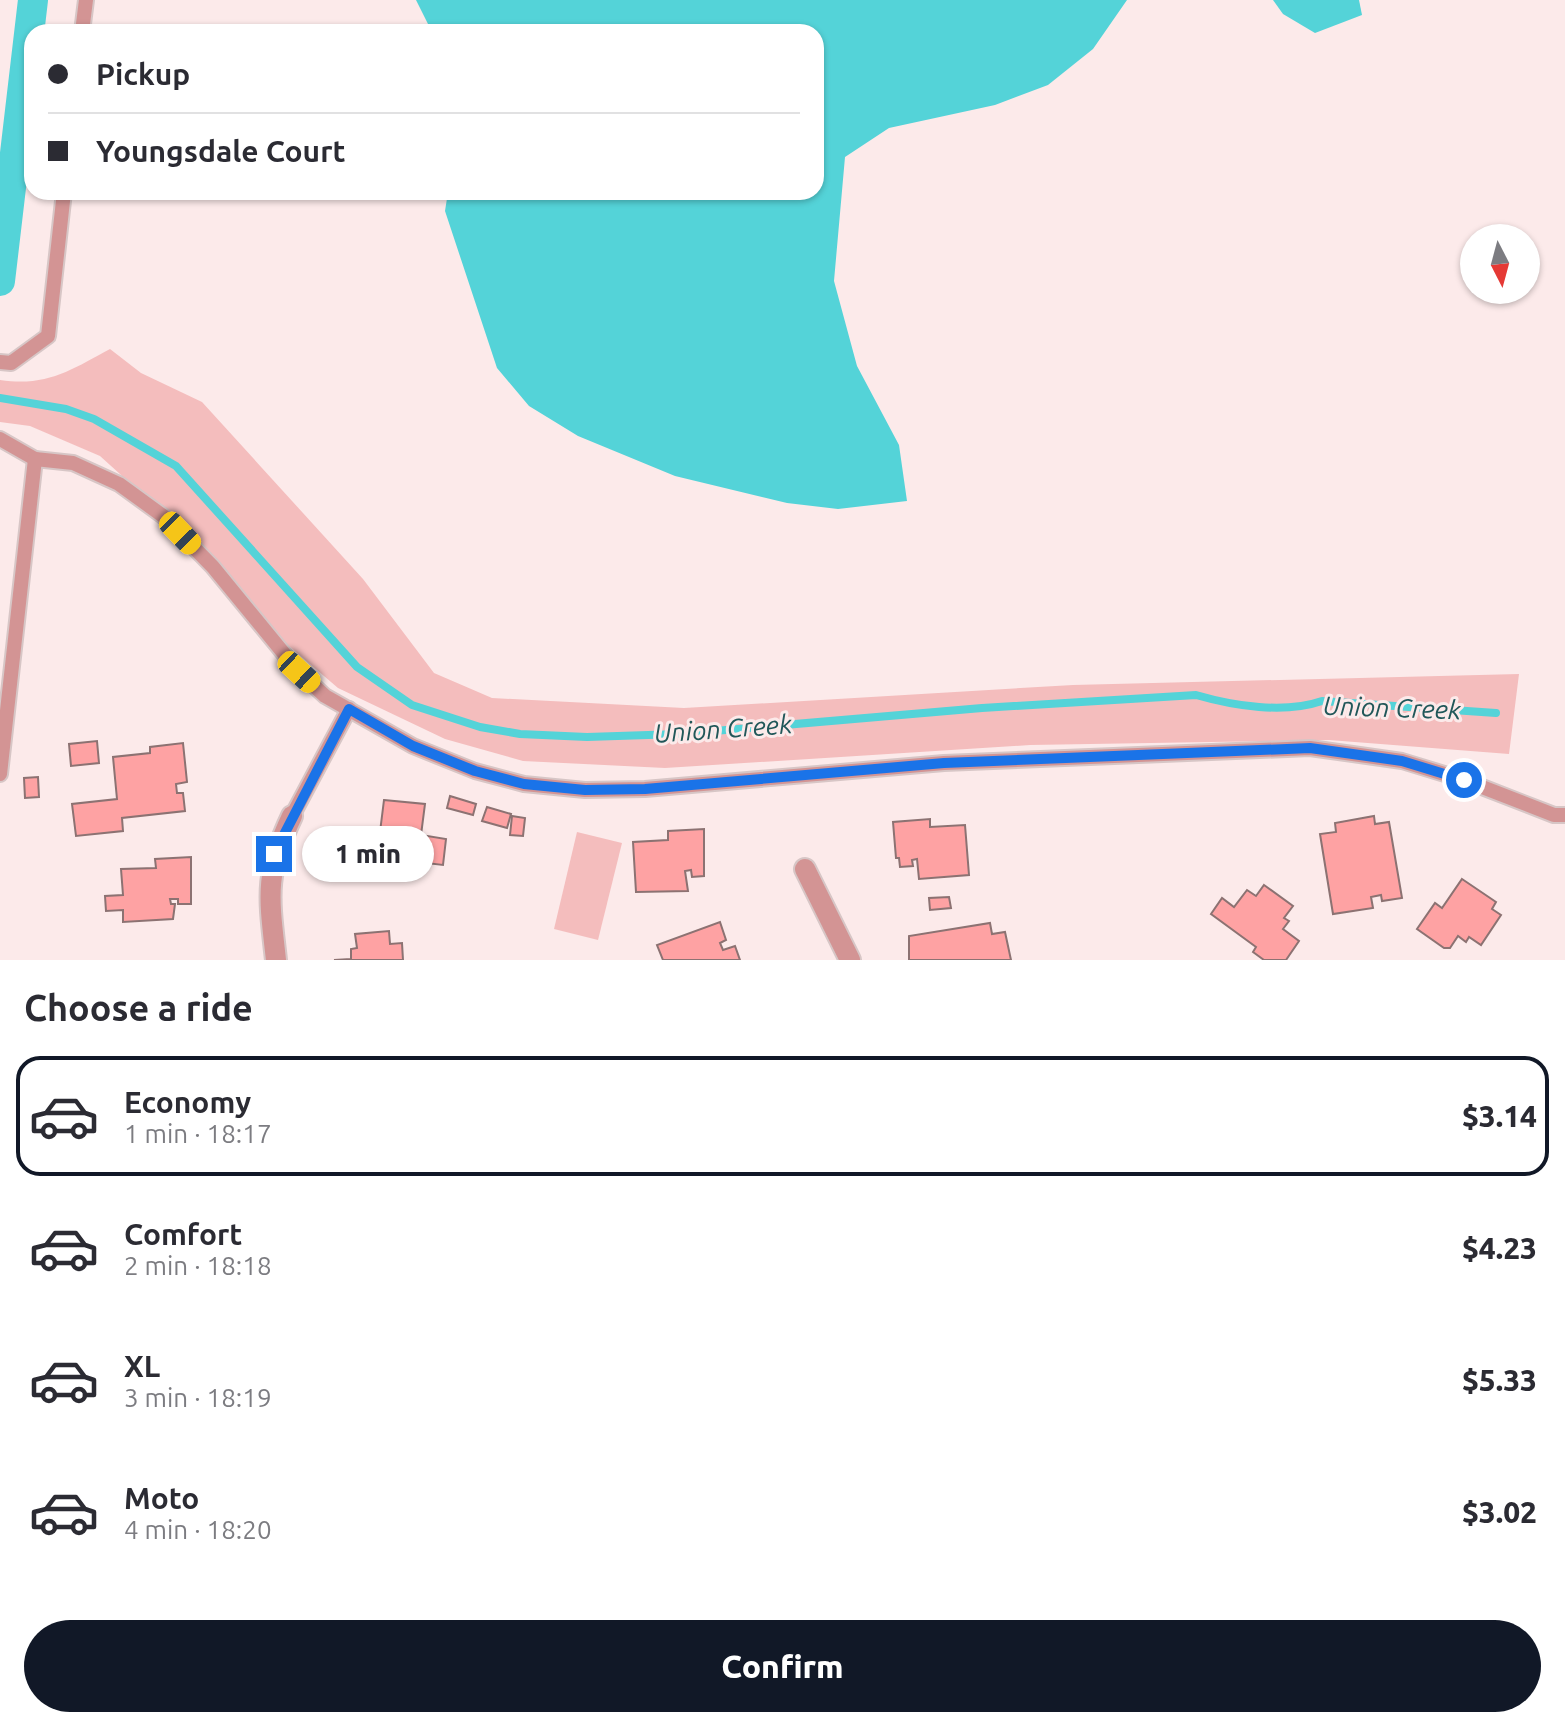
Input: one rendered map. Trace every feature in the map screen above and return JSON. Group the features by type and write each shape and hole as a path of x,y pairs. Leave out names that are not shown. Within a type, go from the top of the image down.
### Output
{"street":[{"path":"276,960 269,896 274,854 292,816"},
{"path":"805,869 850,960"}],"lane":[{"path":"83,24 86,0"},
{"path":"0,362 11,363 48,336 63,200"},
{"path":"0,439 35,459 73,463 119,484 163,516 213,567 299,672 325,696 413,746 475,771 524,784 585,790 645,789 944,763 1310,748 1402,761 1464,780 1554,815 1565,815"},
{"path":"0,774 35,459"},
{"path":"292,816 349,709"}],"shaded area":[{"path":"110,349 141,373 202,402 363,579 434,673 492,698 684,708 1073,685 1519,674 1509,754 1329,740 1030,745 665,768 523,761 445,739 338,688 282,640 182,530 100,456 30,426 0,422 0,380 45,379"},
{"path":"577,832 622,843 598,940 554,929"}],"water":[{"path":"416,0 1127,0 1093,49 1048,85 995,105 889,128 845,157 834,281 857,366 899,445 907,501 838,509 787,503 675,476 578,436 529,406 497,368 445,211 447,200 824,200 824,24 428,24"},
{"path":"1273,0 1359,0 1362,15 1315,33 1283,14"}],"building":[{"path":"97,741 99,763 71,766 69,744"},
{"path":"183,743 187,782 176,784 177,793 183,793 185,811 122,818 123,831 76,836 72,804 117,799 113,757 150,753 150,747"},
{"path":"38,777 39,797 25,798 24,778"},
{"path":"450,796 476,804 473,815 447,808"},
{"path":"384,800 425,804 421,835 446,839 443,865 418,862 416,874 376,869 378,852 374,851 376,839 379,840"},
{"path":"487,807 511,814 507,828 482,821"},
{"path":"512,816 525,818 523,836 510,835"},
{"path":"1374,816 1375,824 1389,822 1402,898 1382,901 1381,895 1371,897 1373,908 1333,914 1320,834 1336,832 1335,823"},
{"path":"930,819 930,827 965,825 969,875 919,879 917,859 912,860 913,866 900,867 899,858 896,858 893,822"},
{"path":"704,829 704,876 692,877 691,870 685,871 688,891 636,892 633,842 668,840 668,831"},
{"path":"191,857 191,904 178,904 178,899 170,899 171,904 175,904 173,919 123,922 123,910 106,911 105,896 123,895 121,869 156,868 155,859"},
{"path":"1462,879 1496,902 1492,909 1501,915 1481,945 1469,937 1466,942 1458,936 1450,948 1444,948 1417,929 1435,903 1442,908"},
{"path":"1264,885 1293,906 1284,918 1289,921 1283,929 1299,941 1286,960 1264,960 1253,952 1256,947 1211,914 1222,898 1234,907 1247,890 1256,896"},
{"path":"949,897 951,908 930,910 929,898"},
{"path":"720,922 726,940 720,943 723,950 735,946 740,960 663,960 657,945"},
{"path":"990,923 992,934 1005,932 1011,960 909,960 909,936"},
{"path":"389,931 390,944 402,943 403,960 334,960 351,959 351,949 357,948 355,934"}],"waterway":[{"path":"30,24 33,0"},
{"path":"0,281 24,77"},
{"name":"Union Creek","path":"0,398 66,409 94,419 176,466 357,667 412,705 480,727 520,734 587,737 679,734 982,708 1196,695 1275,708 1322,701 1496,713"}],"route":[{"path":"274,854 349,709 413,746 475,771 524,784 585,790 645,789 944,763 1128,753 1310,748 1402,761 1464,780"}]}
